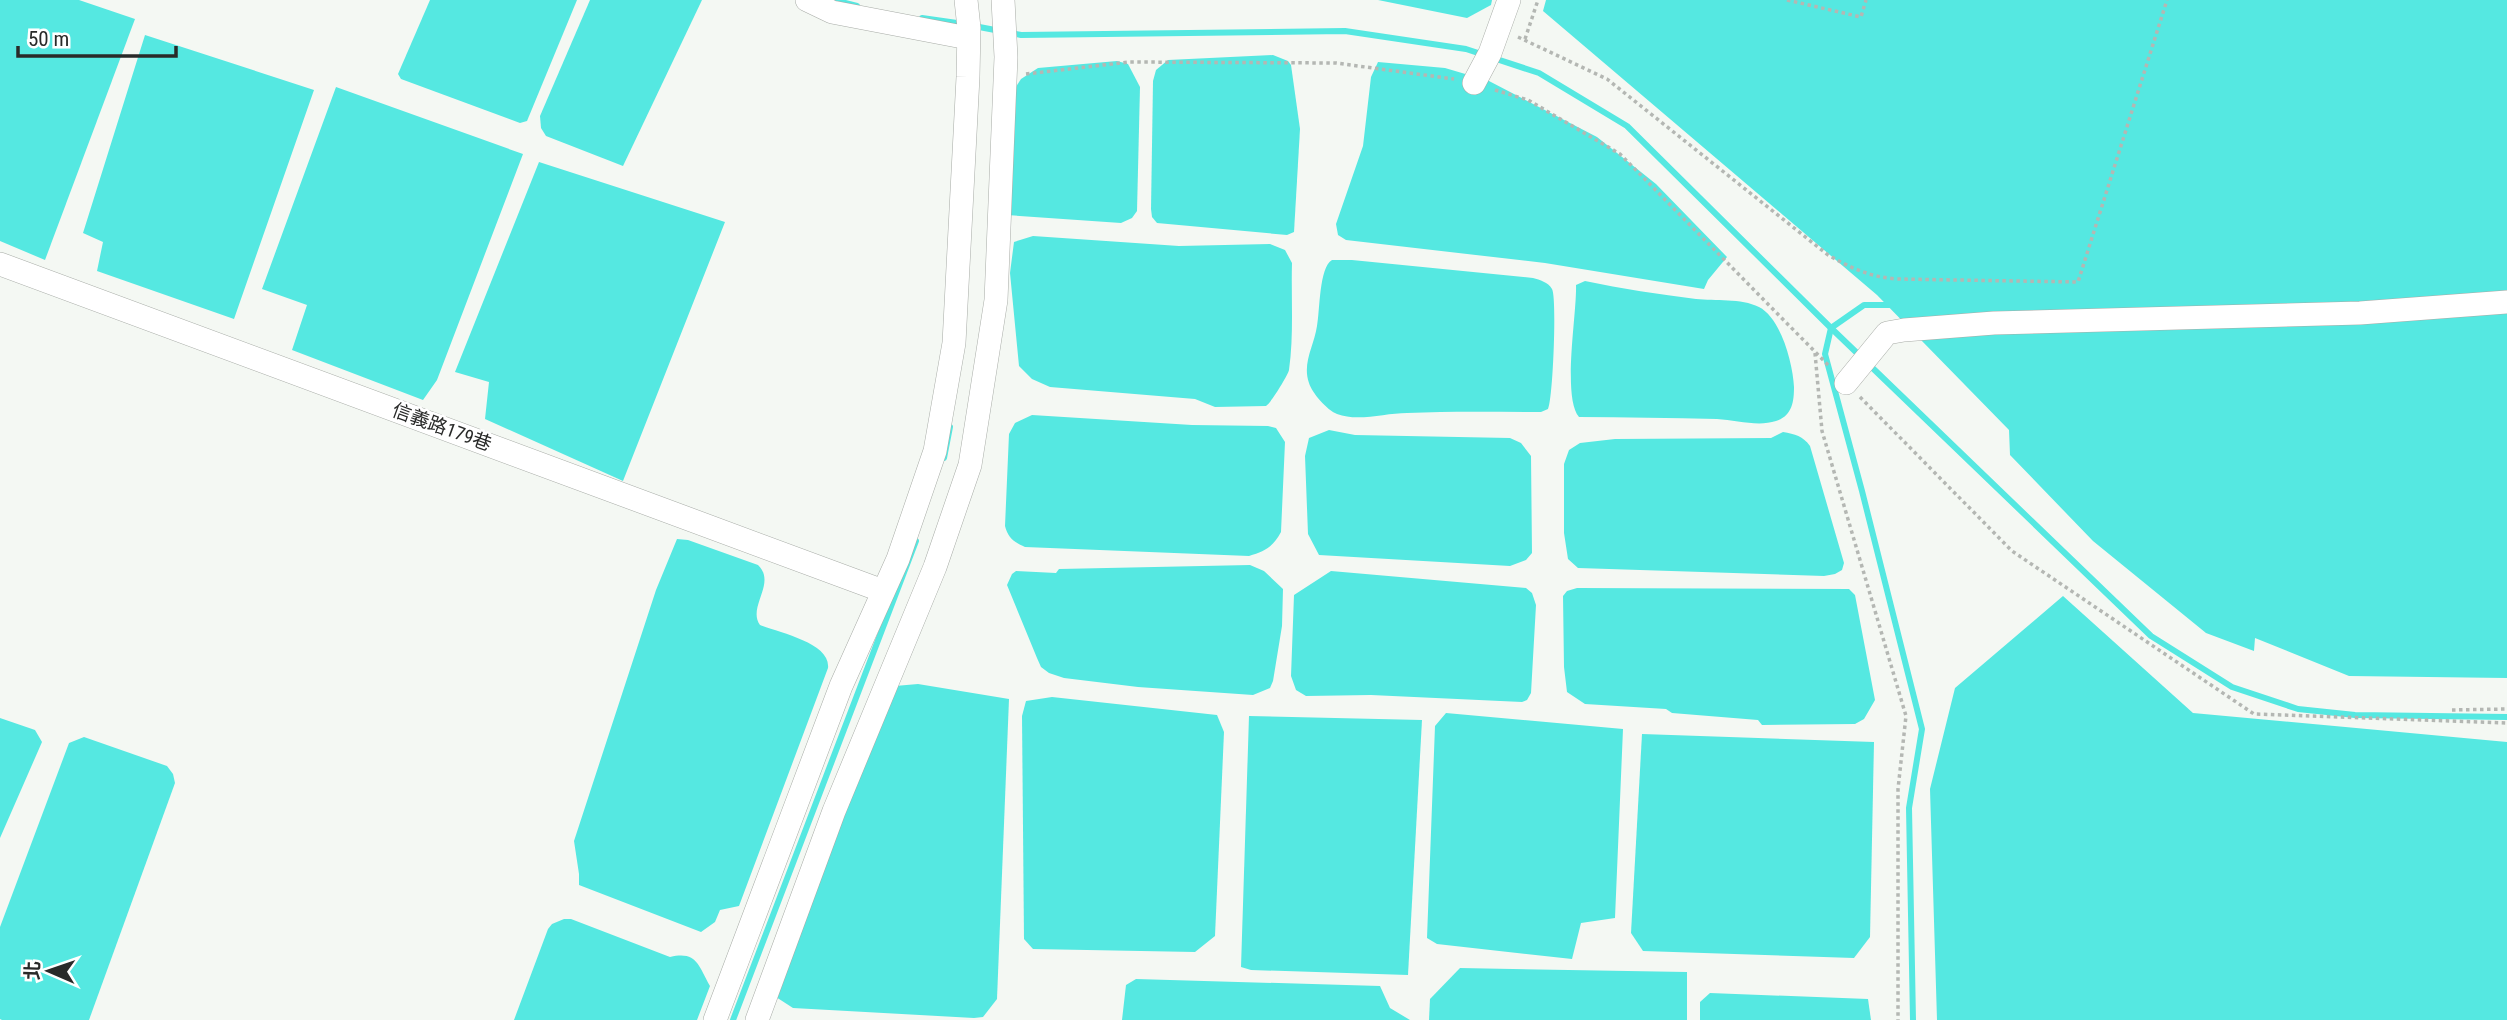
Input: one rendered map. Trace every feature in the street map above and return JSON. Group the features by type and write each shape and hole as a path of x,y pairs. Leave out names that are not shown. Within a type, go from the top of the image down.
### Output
{"street":[{"path":"807,0 831,12 968,33"},
{"path":"757,1020 834,811 935,568 970,465 996,300 1006,67 1003,0"},
{"path":"1481,70 1510,0"},
{"path":"715,1020 841,686 898,559 935,451 954,343 963,197 968,33 966,1"},
{"name":"信義路179巷","path":"0,264 883,591"},
{"path":"1846,383 1888,333 1904,330 1994,323 2360,313 2507,302"}],"path":[{"path":"1525,39 1538,0"},
{"path":"1787,0 1861,17 1866,0"},
{"path":"1499,31 1525,39 1607,79 1828,255 1856,270 1879,278 1897,279 2078,282 2167,0"},
{"path":"1006,67 1129,62 1336,64 1458,79 1481,70 1620,154 2012,551 2254,714 2507,723"},
{"path":"1815,351 1822,431 1906,716 1898,789 1898,1020"},
{"path":"2452,710 2507,709"}],"water":[{"path":"0,0 79,0 135,19 45,260 0,241"},
{"path":"430,0 577,0 527,121 520,123 401,79 398,74"},
{"path":"590,0 702,0 623,166 546,136 541,128 540,116"},
{"path":"1378,0 1492,0 1491,5 1467,18"},
{"path":"1546,0 2507,0 2507,678 2349,676 2255,638 2254,651 2206,633 2093,541 2010,455 2009,430 1877,295 1543,11"},
{"path":"145,35 314,90 234,319 97,271 103,242 83,233"},
{"path":"1273,55 1291,65 1300,129 1294,232 1287,235 1157,223 1152,217 1151,209 1153,81 1156,70 1168,60"},
{"path":"1117,61 1128,64 1140,87 1137,211 1132,218 1121,223 1007,215 1014,90 1021,79 1038,68"},
{"path":"1378,62 1445,68 1489,81 1597,137 1656,184 1727,257 1704,289 1545,263 1346,240 1338,235 1336,224 1363,146 1371,77"},
{"path":"336,87 523,154 437,380 423,400 292,350 307,305 262,289"},
{"path":"539,162 725,222 623,481 485,419 489,382 455,372"},
{"path":"1033,236 1179,246 1270,244 1285,250 1292,263 1292,330 1289,370 1283,383 1266,406 1215,407 1195,399 1050,387 1032,379 1019,366 1010,273 1014,242"},
{"path":"1332,260 1533,278 1546,283 1552,289 1554,310 1553,369 1548,409 1541,412 1424,412 1363,417 1333,412 1313,391 1307,376 1309,354 1317,326 1322,280"},
{"path":"1585,281 1696,299 1744,302 1759,307 1774,321 1788,354 1794,387 1793,403 1789,412 1781,419 1762,423 1717,419 1579,417 1571,392 1571,374 1576,285"},
{"path":"1032,415 1276,428 1285,442 1281,532 1268,548 1249,556 1025,547 1012,539 1005,526 1009,434 1015,423"},
{"path":"1329,430 1355,435 1510,438 1521,443 1531,456 1532,553 1526,560 1510,566 1319,555 1308,534 1305,456 1309,438"},
{"path":"1783,432 1798,436 1810,446 1844,563 1842,570 1824,576 1578,568 1568,559 1564,533 1564,464 1569,450 1580,443 1615,439 1771,438"},
{"path":"677,539 688,540 758,565 764,579 757,611 760,625 813,646 827,659 828,668 739,906 720,910 715,922 701,932 579,885 574,841 656,590"},
{"path":"1250,565 1264,571 1283,589 1282,626 1273,681 1270,688 1253,695 1138,687 1064,678 1049,673 1041,667 1007,585 1016,571 1056,573 1059,569"},
{"path":"1331,571 1526,588 1532,593 1536,605 1531,693 1527,700 1522,702 1371,695 1306,696 1296,690 1291,676 1294,595"},
{"path":"1577,588 1849,589 1855,595 1875,700 1864,719 1855,724 1762,725 1758,720 1672,713 1666,709 1585,704 1567,692 1564,667 1563,596 1567,591"},
{"path":"2063,596 2193,713 2507,742 2507,1020 1937,1020 1930,789 1955,688"},
{"path":"918,684 1009,699 997,999 983,1017 974,1018 793,1008 776,997 778,985 895,686"},
{"path":"1052,697 1217,715 1224,732 1215,936 1195,952 1033,949 1024,939 1022,716 1026,701"},
{"path":"1446,713 1623,729 1615,918 1581,923 1572,959 1437,944 1427,938 1435,726"},
{"path":"1249,716 1422,720 1408,975 1251,970 1241,967"},
{"path":"0,718 35,730 42,742 0,838"},
{"path":"1642,734 1874,742 1870,937 1854,958 1643,951 1631,933"},
{"path":"84,737 167,766 175,783 89,1020 2,1020 0,927 69,743"},
{"path":"571,919 670,957 686,956 696,961 710,986 697,1020 514,1020 548,929 552,924"},
{"path":"1460,968 1687,972 1687,1020 1429,1020 1430,999"},
{"path":"1136,979 1380,986 1390,1008 1410,1020 1122,1020 1126,985"},
{"path":"1710,993 1868,999 1871,1020 1700,1020 1700,1002"}],"waterway":[{"path":"834,0 857,6"},
{"path":"922,18 964,24"},
{"path":"974,26 1021,35 1345,31 1466,49 1539,73 1627,126 1831,328 2151,636 2232,687 2298,709 2355,715 2507,717"},
{"path":"1893,305 1864,305 1831,328 1825,354 1922,729 1909,808 1913,1020"},
{"path":"944,458 950,427"},
{"path":"733,1020 916,541"}]}
